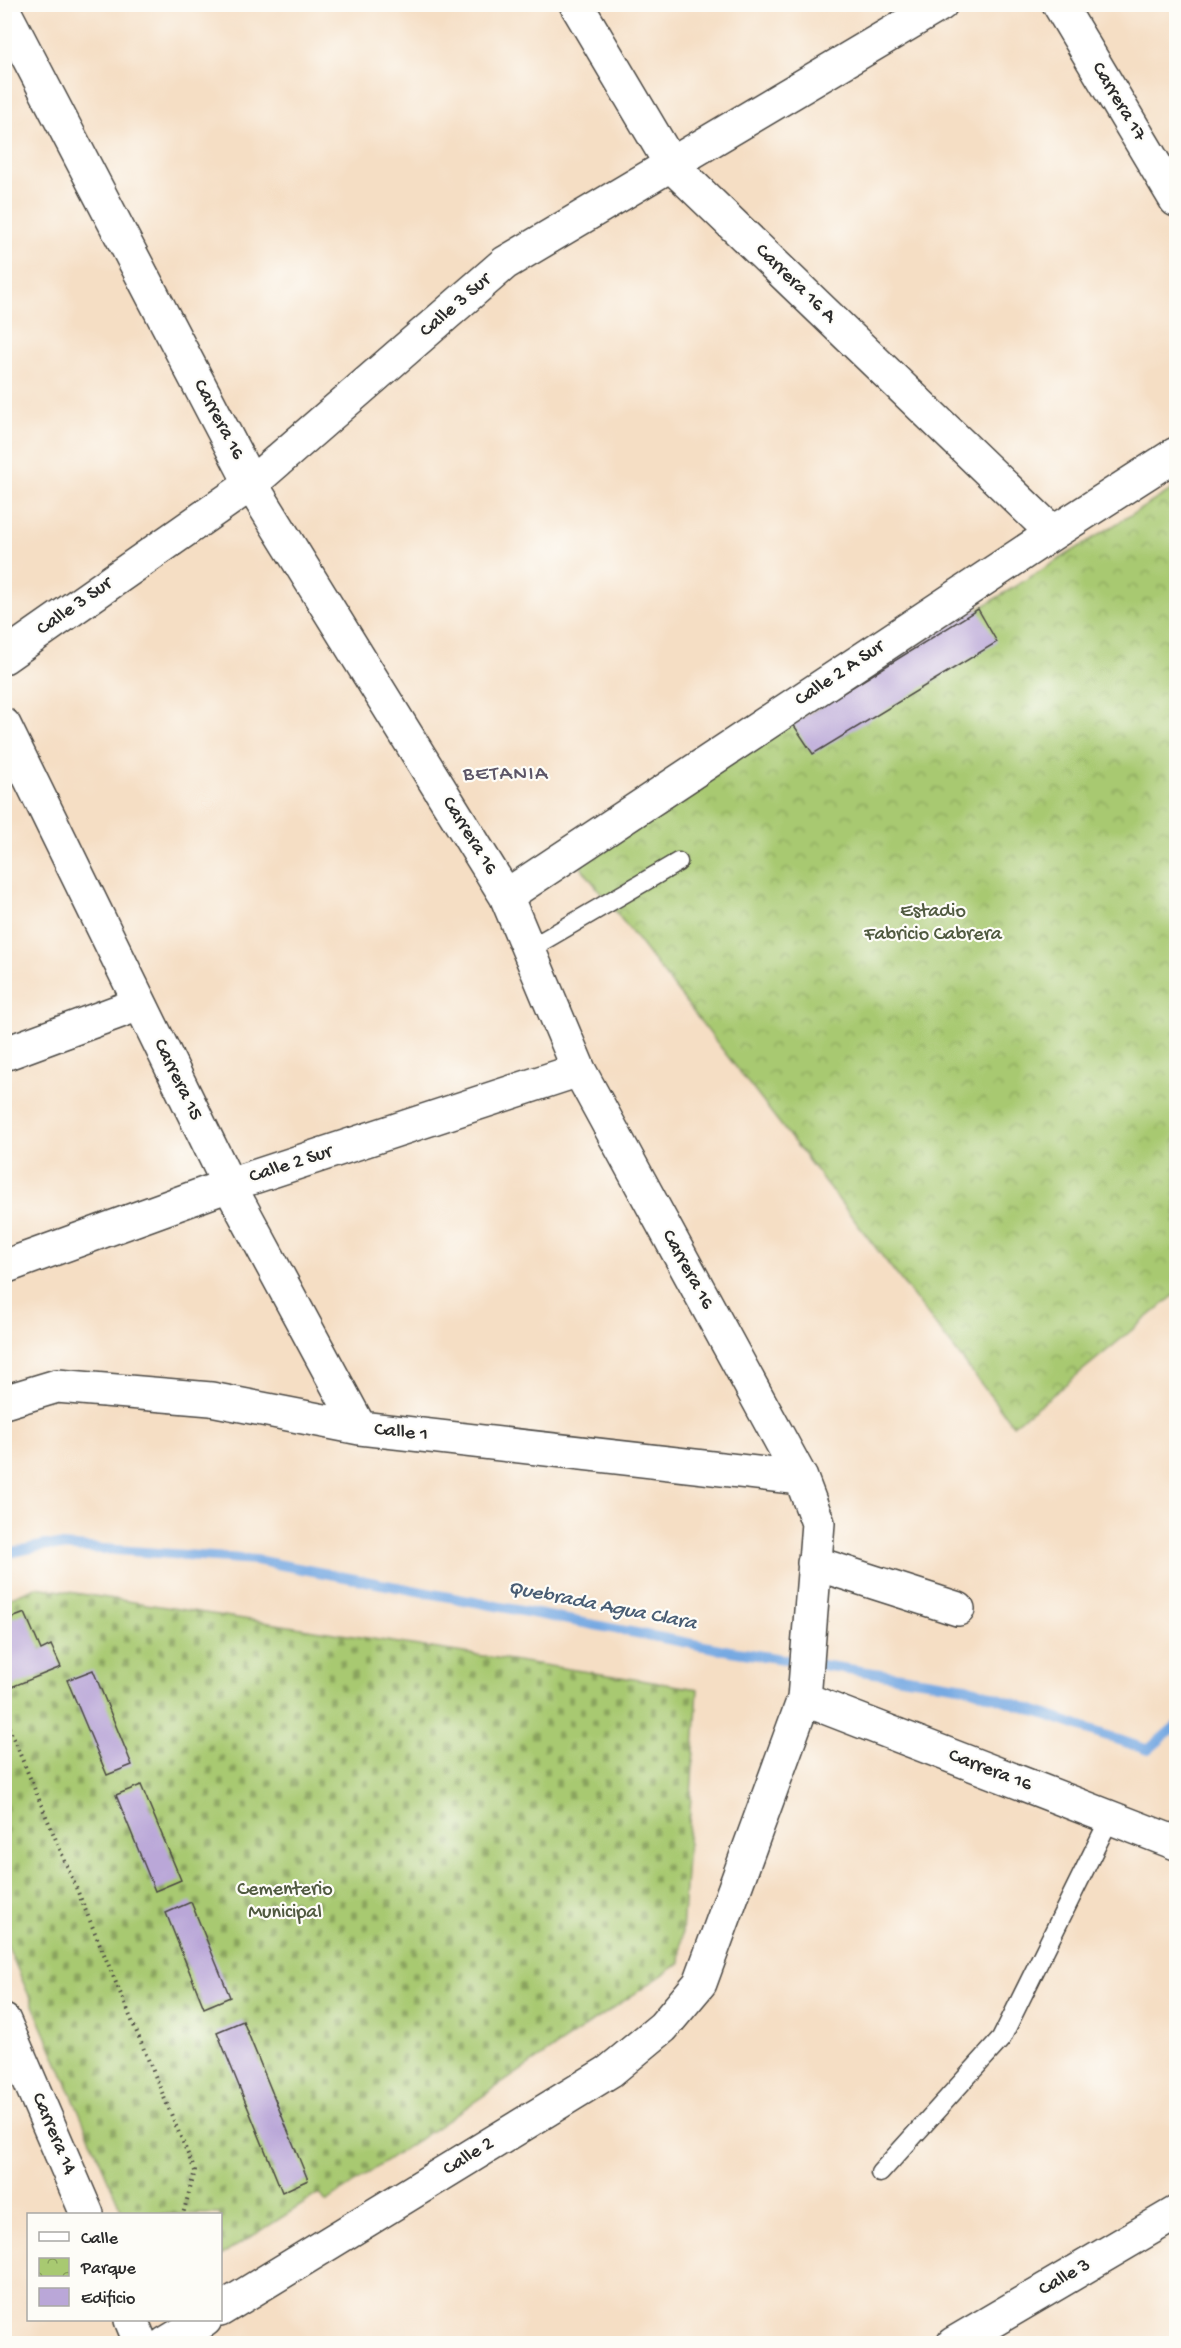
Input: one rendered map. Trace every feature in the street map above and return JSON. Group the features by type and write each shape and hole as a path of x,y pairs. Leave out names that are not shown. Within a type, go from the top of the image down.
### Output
{"street":[{"name":"Calle 3 Sur","path":"4,657 251,484 505,263 672,166 941,4"},
{"name":"Carrera 17","path":"1059,4 1176,200"},
{"name":"Carrera 16 A","path":"581,6 672,166 1053,533"},
{"name":"Carrera 16","path":"4,11 251,484 506,896 579,1070 801,1478 818,1523 805,1687 700,1983"},
{"name":"Calle 2 A Sur","path":"506,896 1176,454"},
{"name":"Carrera 15","path":"4,725 229,1185 360,1428"},
{"path":"4,1054 139,1004"},
{"name":"Calle 2 Sur","path":"4,1268 229,1185 579,1070"},
{"name":"Calle 1","path":"4,1402 57,1386 211,1399 360,1428 801,1478"},
{"path":"814,1563 958,1609"},
{"name":"Carrera 16","path":"805,1687 1176,1844"},
{"name":"Calle 2","path":"222,2309 610,2071 663,2027 700,1983"},
{"name":"Carrera 14","path":"4,2021 87,2213"},
{"name":"Calle 3","path":"953,2343 1176,2215"},
{"path":"132,2321 141,2343"},
{"path":"165,2343 202,2321"}],"lane":[{"path":"529,949 678,862"},
{"path":"880,2173 1002,2039 1110,1818"}],"path":[{"path":"4,1716 195,2171 183,2213"}],"green space":[{"name":"Estadio Fabricio Cabrera","path":"1176,487 1176,1294 1013,1425 581,867 587,851"},
{"name":"Cementerio Municipal","path":"36,1587 698,1689 680,1963 326,2202 320,2193 222,2255 222,2213 123,2213 5,1940 4,1600"}],"building":[{"path":"978,609 997,642 813,754 793,724"},
{"path":"25,1613 41,1650 51,1645 61,1667 4,1690 4,1621"},
{"path":"93,1670 132,1765 107,1775 67,1680"},
{"path":"141,1785 181,1880 155,1891 116,1795"},
{"path":"191,1902 230,1997 204,2008 166,1913"},
{"path":"243,2021 308,2180 282,2192 217,2032"}],"waterway":[{"name":"Quebrada Agua Clara","path":"4,1554 46,1545 256,1560 730,1651 966,1687 1148,1750 1176,1726"}],"district":[{"name":"BETANIA","path":"506,775"}]}
